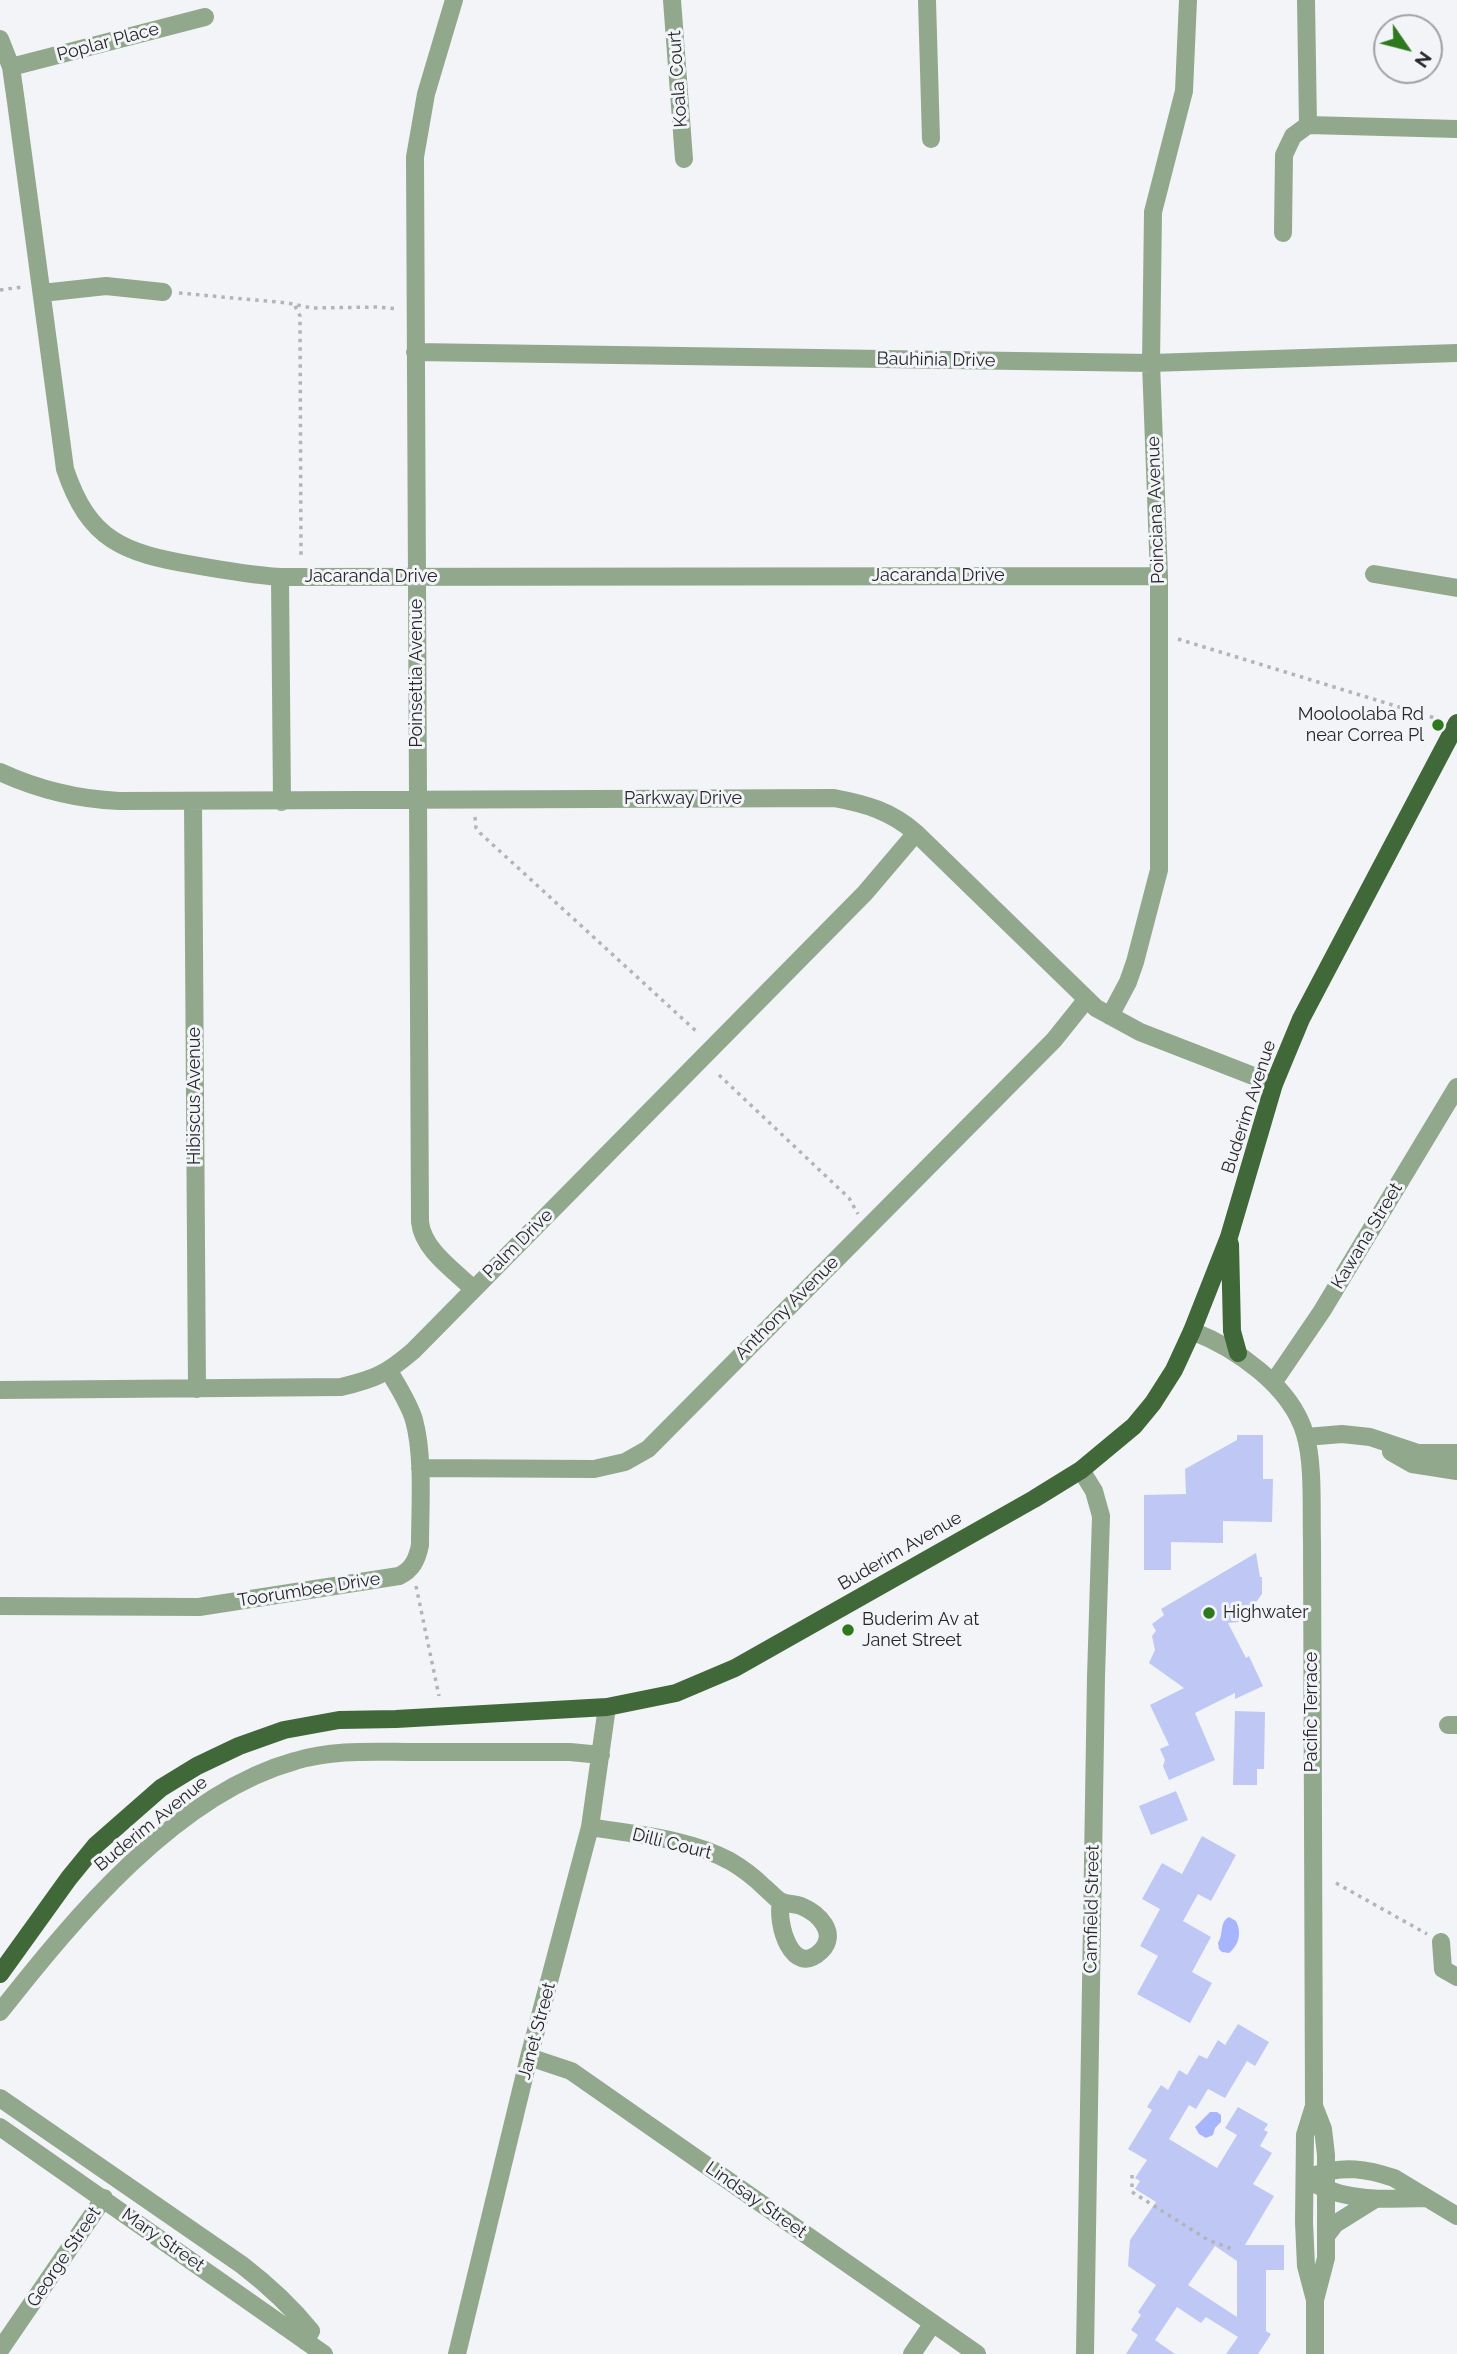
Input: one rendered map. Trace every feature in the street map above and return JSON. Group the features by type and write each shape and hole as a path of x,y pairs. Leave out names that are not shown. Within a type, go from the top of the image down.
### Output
{"main road":[{"name":"Buderim Avenue","path":"0,1974 96,1845 161,1788 197,1766 239,1746 284,1730 339,1720 607,1707 676,1693 735,1668 1034,1499 1081,1470 1134,1426 1174,1370 1192,1331 1229,1237 1275,1084 1301,1019 1457,724"},
{"path":"1229,1237 1232,1331 1238,1353"}],"street":[{"name":"Poinsettia Avenue","path":"454,0 426,94 415,157 421,1228 429,1247 473,1289"},
{"name":"Koala Court","path":"672,0 684,159"},
{"path":"927,0 931,139"},
{"name":"Poinciana Avenue","path":"1110,1016 1128,982 1159,870 1159,576 1151,363 1153,212 1184,91 1188,0"},
{"path":"1306,0 1308,125"},
{"name":"Poplar Place","path":"11,67 205,17"},
{"name":"Jacaranda Drive","path":"0,39 11,67 65,469 73,494 85,513 104,534 125,548 142,555 234,572 280,577 1159,576"},
{"path":"1283,233 1284,155 1293,136 1308,125 1457,129"},
{"path":"42,293 106,286 163,292"},
{"name":"Bauhinia Drive","path":"415,352 1151,363 1457,353"},
{"path":"1374,574 1457,588"},
{"path":"280,577 282,802"},
{"name":"Parkway Drive","path":"0,772 54,793 88,799 282,802 834,798 869,805 902,821 916,833 1086,1000 1140,1032 1275,1084"},
{"name":"Hibiscus Avenue","path":"193,802 197,1389"},
{"name":"Palm Drive","path":"0,1390 341,1387 389,1371 413,1351 865,893 916,833"},
{"name":"Anthony Avenue","path":"420,1468 594,1469 625,1462 648,1448 1054,1040 1086,1000"},
{"name":"Kawana Street","path":"1273,1383 1322,1311 1457,1087"},
{"name":"Pacific Terrace","path":"1192,1331 1238,1353 1273,1383 1299,1420 1306,1437 1312,1542 1314,2106 1305,2135 1305,2179 1306,2266 1315,2300"},
{"path":"389,1371 415,1422 420,1468 420,1545 412,1566"},
{"path":"1306,1437 1342,1434 1370,1437 1418,1453 1457,1452"},
{"path":"1370,1437 1400,1459 1412,1464 1457,1471"},
{"name":"Camfield Street","path":"1081,1470 1094,1491 1101,1516 1085,2354"},
{"name":"Toorumbee Drive","path":"0,1606 198,1607 399,1576 412,1566"},
{"name":"Janet Street","path":"457,2354 529,2057 590,1827 607,1707"},
{"name":"Buderim Avenue","path":"0,2012 93,1901 138,1857 216,1796 266,1770 295,1760 346,1752 556,1752 601,1755"},
{"name":"Dilli Court","path":"590,1827 668,1840 712,1852 747,1872 781,1902"},
{"path":"1441,1942 1443,1969 1457,1977"},
{"name":"Lindsay Street","path":"529,2057 571,2071 977,2354"},
{"path":"0,2098 263,2281 293,2308 311,2330 305,2341"},
{"name":"Pacific Terrace","path":"1314,2106 1324,2135 1326,2181 1326,2258 1315,2300 1315,2354"},
{"name":"Mary Street","path":"0,2127 324,2354"},
{"path":"1324,2135 1337,2158 1358,2168 1394,2178 1457,2216"},
{"path":"1326,2181 1333,2169 1358,2168"},
{"path":"1305,2179 1326,2181"},
{"path":"1326,2181 1331,2193 1375,2199 1427,2199"},
{"name":"George Street","path":"0,2350 104,2199"},
{"path":"1326,2236 1335,2224 1375,2199"},
{"path":"912,2354 933,2323"}],"path":[{"path":"163,292 288,303 312,308 377,307 415,310"},
{"path":"295,306 300,316 301,577"},
{"path":"1159,633 1457,724"},
{"path":"475,817 476,828 480,833 696,1031"},
{"path":"719,1074 849,1198 867,1227"},
{"path":"412,1566 439,1696"},
{"path":"1336,1883 1441,1942"},
{"path":"1132,2175 1132,2192 1208,2240 1232,2249"}],"water":[{"path":"1229,1917 1236,1921 1239,1934 1229,1953 1222,1952 1218,1943 1224,1922"},
{"path":"1210,2112 1221,2115 1221,2122 1213,2135 1206,2138 1199,2134 1195,2127"}],"building":[{"path":"1237,1435 1263,1435 1263,1479 1273,1479 1272,1522 1223,1521 1223,1543 1171,1542 1171,1570 1144,1570 1144,1495 1186,1494 1185,1469 1237,1440"},
{"path":"1256,1553 1262,1577 1262,1594 1254,1605 1257,1612 1250,1621 1228,1623 1246,1658 1249,1656 1263,1686 1235,1699 1235,1693 1195,1713 1215,1760 1169,1780 1160,1749 1169,1745 1150,1705 1184,1688 1149,1663 1155,1650 1152,1636 1156,1631 1152,1624 1164,1615 1161,1609"},
{"path":"1235,1711 1265,1712 1264,1769 1257,1769 1257,1785 1233,1785"},
{"path":"1176,1791 1188,1820 1151,1835 1139,1806"},
{"path":"1202,1836 1236,1855 1211,1901 1198,1894 1183,1921 1211,1937 1192,1972 1212,1983 1190,2023 1137,1994 1158,1956 1140,1946 1160,1909 1142,1899 1162,1863 1182,1874"},
{"path":"1238,2024 1269,2042 1255,2066 1247,2061 1225,2098 1208,2089 1196,2109 1189,2105 1169,2139 1217,2168 1237,2135 1225,2128 1238,2107 1268,2124 1264,2130 1268,2132 1260,2146 1272,2153 1253,2184 1274,2196 1245,2245 1284,2245 1284,2270 1266,2270 1266,2331 1271,2334 1258,2354 1226,2354 1238,2337 1206,2317 1201,2323 1177,2307 1155,2340 1175,2354 1126,2354 1138,2335 1131,2330 1141,2315 1138,2312 1156,2285 1128,2266 1130,2240 1156,2202 1135,2189 1140,2181 1135,2178 1147,2160 1128,2149 1152,2110 1147,2107 1161,2085 1168,2090 1179,2070 1187,2075 1199,2055 1207,2059 1218,2040 1225,2045","holes":["1215,2246 1237,2261 1237,2317 1188,2285"]}],"place":[{"name":"Mooloolaba Rd near Correa Pl","path":"1438,725"},
{"name":"Highwater","path":"1209,1613"},
{"name":"Buderim Av at Janet Street","path":"848,1630"}]}
